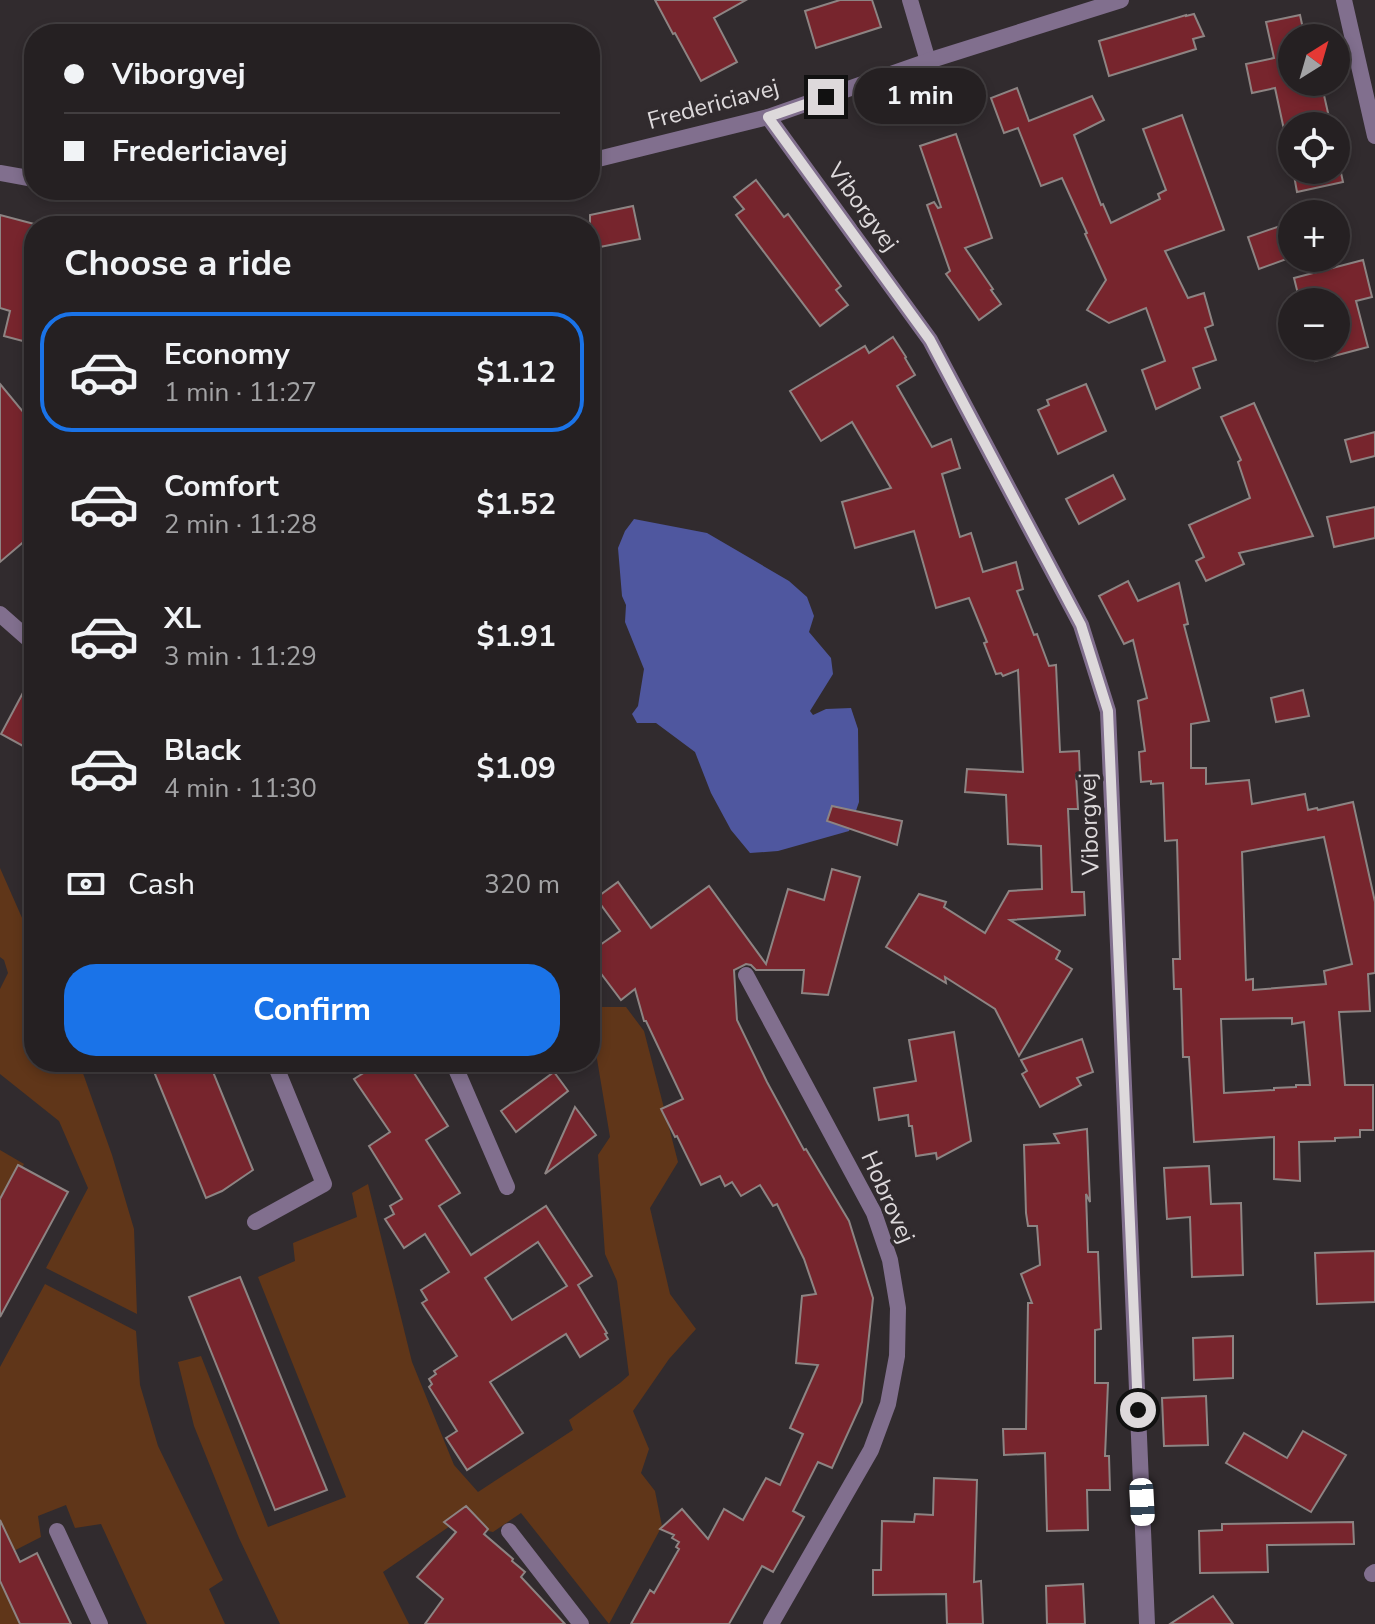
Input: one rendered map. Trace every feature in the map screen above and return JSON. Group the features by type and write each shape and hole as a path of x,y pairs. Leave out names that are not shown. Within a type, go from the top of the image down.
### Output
{"street":[{"path":"910,0 928,61"},
{"name":"Fredericiavej","path":"600,159 768,117 928,61 1121,0"},
{"path":"1344,0 1375,136"},
{"name":"Viborgvej","path":"768,117 930,340 1081,625 1108,711 1147,1624"},
{"path":"0,173 24,177"},
{"path":"0,614 24,635"},
{"name":"Hobrovej","path":"746,975 874,1213 890,1260 898,1308 895,1368 888,1404 871,1450 771,1624"},
{"path":"255,1222 324,1184 278,1072"},
{"path":"457,1072 507,1187"},
{"path":"57,1531 100,1624"},
{"path":"509,1531 581,1624"}],"shaded area":[{"path":"0,868 24,922 24,1072 83,1072 134,1229 137,1314 46,1268 88,1188 59,1121 0,1074 0,989 8,973 0,957"},
{"path":"600,1007 626,1007 644,1031 678,1162 650,1208 670,1294 696,1329 669,1359 633,1411 649,1449 641,1473 655,1491 662,1526 609,1624 521,1513 493,1532 453,1524 383,1572 409,1624 280,1624 239,1538 194,1426 178,1362 201,1356 268,1527 346,1497 258,1277 295,1261 293,1243 357,1217 352,1193 368,1184 412,1362 454,1465 478,1492 573,1430 569,1420 629,1375 617,1281 605,1254 598,1155 610,1137 599,1072"},
{"path":"0,1150 24,1164 0,1208"},
{"path":"45,1284 136,1331 140,1385 158,1446 223,1580 209,1589 225,1624 147,1624 101,1524 75,1528 66,1505 38,1516 41,1537 0,1558 0,1367"},
{"path":"0,1575 22,1624 0,1624"}],"water":[{"path":"634,519 707,533 789,581 807,597 814,616 809,632 831,658 833,674 810,711 813,715 826,709 851,708 858,729 859,802 849,831 778,851 750,853 731,830 711,793 695,752 656,723 637,723 632,714 638,706 644,669 625,622 626,605 622,596 618,548"}],"building":[{"path":"655,0 746,0 714,18 737,62 701,81"},
{"path":"840,0 872,0 881,27 816,48 805,11"},
{"path":"1194,14 1204,36 1193,39 1196,49 1109,76 1099,41"},
{"path":"1300,15 1302,24 1278,24 1278,96 1324,96 1328,112 1280,112 1275,88 1252,93 1246,64 1274,58 1266,22"},
{"path":"1017,88 1029,121 1092,96 1104,120 1074,135 1111,223 1160,199 1158,194 1166,190 1143,129 1182,115 1224,230 1165,251 1188,298 1204,293 1213,325 1205,328 1216,360 1193,368 1200,388 1156,409 1142,370 1165,361 1146,308 1109,323 1087,310 1106,280 1087,233 1062,178 1041,186 1018,128 1004,133 991,98"},
{"path":"956,134 992,238 965,248 1001,304 979,320 946,274 950,271 927,205 934,202 938,208 941,207 920,146"},
{"path":"756,180 784,217 788,214 841,286 836,290 848,305 820,326 736,215 744,209 734,197"},
{"path":"1296,184 1334,184 1297,192"},
{"path":"633,206 640,239 600,247 600,216 590,215"},
{"path":"0,215 24,221 24,341 4,336 10,311 0,308"},
{"path":"1278,227 1278,262 1259,269 1248,237"},
{"path":"1363,260 1372,297 1356,301 1368,347 1350,352 1350,288 1296,288 1294,278 1317,272 1350,272 1350,263"},
{"path":"893,337 915,375 897,386 932,447 951,439 960,468 942,474 960,537 971,533 983,572 1016,562 1023,589 1017,591 1034,635 1037,634 1049,666 1056,665 1060,752 1079,751 1080,775 1076,775 1078,809 1068,809 1072,892 1084,892 1085,915 1010,920 1060,951 1056,959 1072,969 1019,1056 995,1009 945,977 946,983 886,947 919,894 946,902 944,907 985,933 1009,891 1042,889 1041,846 1008,844 1006,795 965,792 967,769 1023,772 1018,670 1003,676 996,674 969,598 936,608 914,531 855,548 842,502 891,488 852,422 821,441 790,391 865,346 869,353"},
{"path":"0,384 24,413 24,542 0,562"},
{"path":"1086,384 1106,431 1058,454 1038,410 1049,405 1047,400"},
{"path":"1254,403 1313,536 1239,553 1244,564 1206,581 1196,561 1204,557 1189,525 1250,498 1238,462 1241,460 1221,417"},
{"path":"1375,432 1375,456 1351,462 1345,440"},
{"path":"1113,475 1125,499 1079,524 1066,499"},
{"path":"1375,507 1375,538 1334,547 1327,517"},
{"path":"1128,581 1138,601 1179,583 1188,624 1184,625 1209,721 1191,724 1191,768 1206,768 1206,784 1249,780 1252,804 1305,794 1308,810 1353,802 1375,902 1375,973 1368,974 1370,1011 1339,1012 1345,1085 1373,1085 1373,1130 1360,1130 1360,1137 1299,1142 1300,1181 1274,1179 1274,1137 1194,1142 1189,1057 1183,1057 1181,989 1174,989 1173,959 1180,959 1177,840 1165,841 1163,783 1141,782 1139,752 1145,751 1138,701 1147,698 1133,640 1124,644 1099,596","holes":["1324,837 1352,964 1324,971 1326,984 1253,990 1253,979 1246,980 1242,852","1292,1018 1292,1024 1304,1022 1310,1085 1224,1093 1221,1019"]},
{"path":"1303,690 1309,716 1276,722 1271,698"},
{"path":"24,691 24,747 1,734"},
{"path":"832,806 902,821 897,845 827,821"},
{"path":"832,869 860,877 828,995 802,993 804,970 756,970 746,964 734,970 737,1020 804,1150 849,1221 873,1298 862,1402 832,1468 818,1462 793,1511 804,1517 773,1572 762,1566 729,1624 631,1624 650,1590 654,1593 679,1549 676,1547 679,1542 672,1538 674,1535 660,1529 682,1509 708,1539 724,1509 743,1520 766,1478 780,1485 803,1434 790,1428 818,1365 796,1363 802,1296 816,1294 804,1259 777,1204 773,1206 760,1185 741,1196 732,1182 725,1186 720,1176 701,1185 675,1137 661,1109 683,1099 644,1021 635,989 621,1000 600,972 600,945 620,931 600,904 600,895 618,882 651,928 709,886 766,964 788,889 824,900"},
{"path":"954,1032 971,1141 937,1159 936,1153 916,1156 908,1115 879,1120 874,1088 916,1081 909,1040"},
{"path":"1082,1039 1093,1072 1077,1078 1081,1085 1040,1107 1022,1074 1027,1071 1021,1060"},
{"path":"154,1072 213,1072 253,1170 206,1198"},
{"path":"365,1072 413,1072 448,1126 426,1140 460,1193 439,1206 471,1255 546,1206 592,1276 578,1285 607,1333 608,1339 580,1357 566,1334 490,1382 523,1433 467,1470 446,1438 457,1431 429,1387 432,1384 429,1379 436,1374 434,1371 457,1356 422,1303 427,1300 421,1290 449,1272 425,1234 404,1248 385,1219 394,1214 390,1206 402,1199 369,1146 390,1132 354,1079","holes":["538,1242 567,1286 512,1320 485,1278"]},
{"path":"554,1072 568,1091 516,1132 501,1111"},
{"path":"575,1107 596,1135 545,1174"},
{"path":"1087,1129 1090,1202 1086,1194 1088,1252 1098,1252 1101,1329 1095,1330 1095,1383 1108,1383 1105,1456 1109,1456 1110,1490 1087,1490 1088,1530 1047,1531 1045,1453 1004,1455 1003,1429 1026,1429 1028,1303 1032,1303 1021,1274 1040,1265 1037,1226 1028,1226 1026,1213 1024,1145 1059,1143 1054,1134"},
{"path":"18,1165 68,1192 0,1317 0,1199"},
{"path":"1209,1166 1211,1204 1241,1203 1243,1275 1192,1277 1190,1217 1167,1219 1164,1168"},
{"path":"1375,1251 1375,1302 1317,1304 1315,1253"},
{"path":"240,1277 327,1490 275,1510 189,1297"},
{"path":"1233,1336 1233,1378 1194,1380 1193,1338"},
{"path":"1206,1396 1208,1445 1164,1446 1162,1398"},
{"path":"1303,1431 1346,1455 1311,1512 1226,1463 1244,1433 1287,1458"},
{"path":"934,1478 977,1480 974,1582 981,1581 983,1624 947,1624 946,1594 873,1595 873,1570 881,1570 882,1521 914,1522 915,1514 933,1515"},
{"path":"466,1506 488,1529 484,1534 525,1572 521,1577 565,1624 425,1624 443,1599 417,1577 456,1532 444,1522"},
{"path":"0,1520 20,1562 37,1553 71,1624 20,1624 0,1581"},
{"path":"1353,1522 1354,1544 1267,1545 1268,1572 1200,1573 1199,1531 1222,1530 1222,1524"},
{"path":"1083,1584 1085,1624 1047,1624 1046,1586"},
{"path":"1213,1596 1233,1624 1170,1624"}],"route":[{"path":"826,97 768,117 930,340 1081,625 1108,711 1138,1410"}]}
